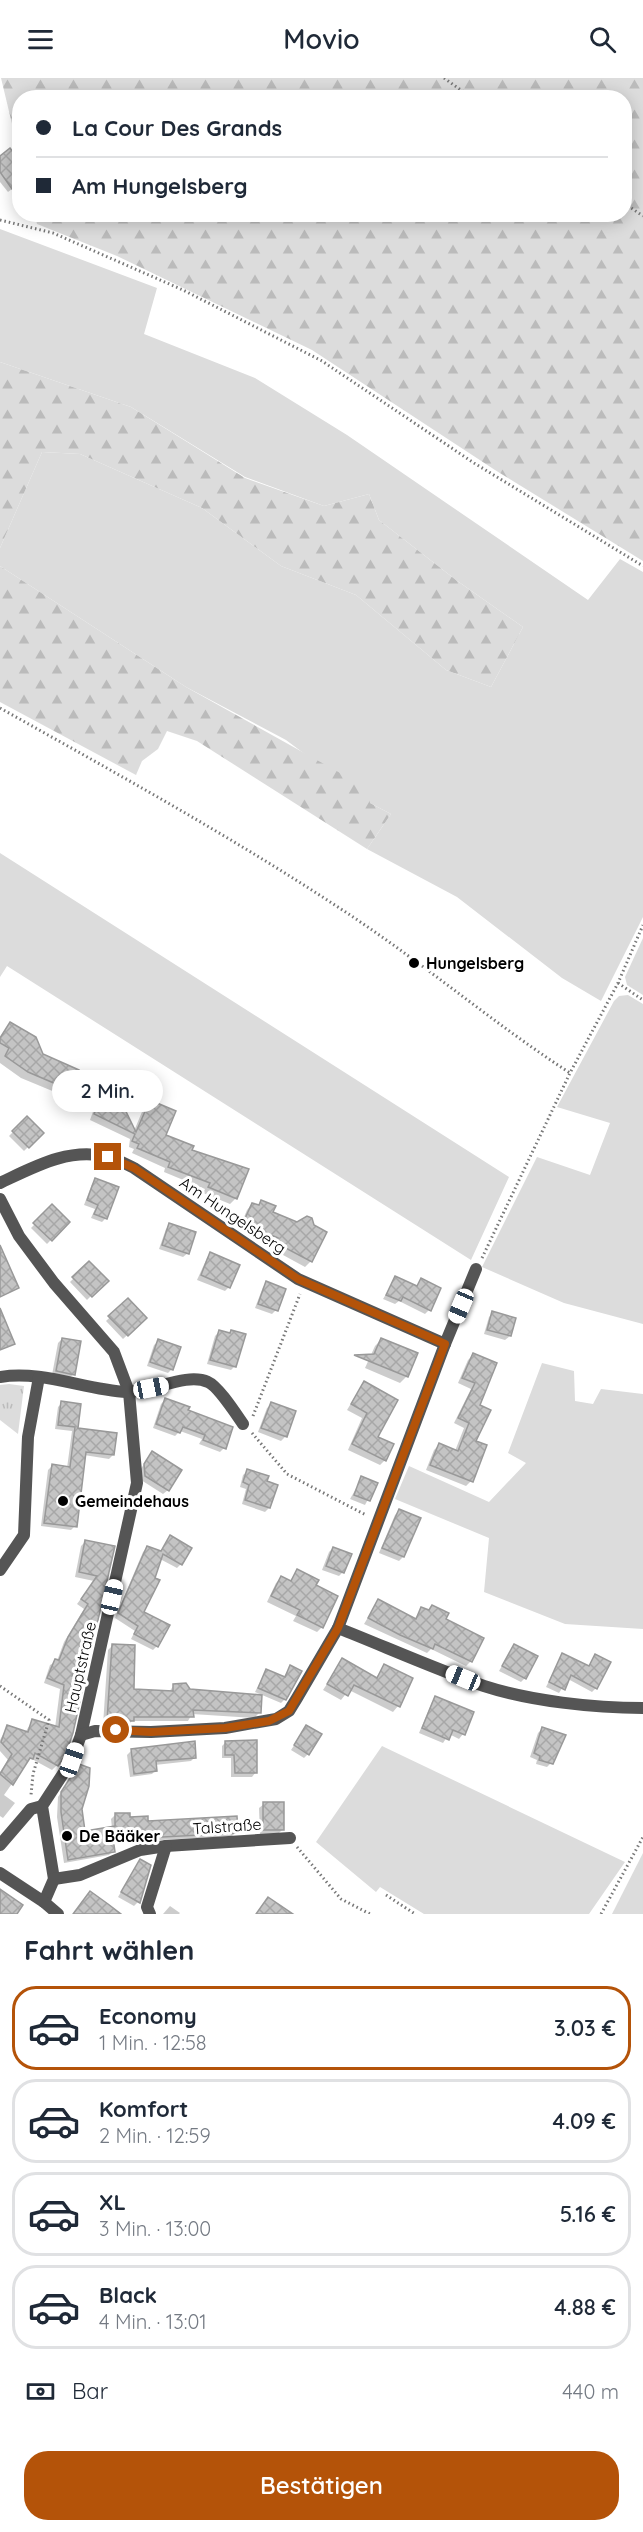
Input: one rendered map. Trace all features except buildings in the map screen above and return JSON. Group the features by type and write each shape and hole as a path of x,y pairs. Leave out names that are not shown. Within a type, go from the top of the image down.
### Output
{"street":[{"name":"Am Hungelsberg","path":"0,1183 47,1160 75,1155 108,1157 134,1168 305,1282 445,1344"},
{"name":"Hauptstraße","path":"0,1199 20,1236 54,1283 114,1352 129,1392 137,1483 81,1735 72,1760 42,1806"},
{"path":"81,1735 95,1731 151,1732 225,1728 276,1719 289,1711 338,1628 445,1344 476,1269"},
{"path":"0,1377 14,1375 39,1377 129,1392 196,1379 210,1382 248,1424"},
{"path":"0,1570 24,1535 28,1437 39,1377"},
{"path":"338,1628 484,1686 520,1696 618,1708 643,1708"},
{"path":"0,1845 31,1809 42,1806 54,1879 44,1902"},
{"name":"Talstraße","path":"54,1879 80,1875 140,1850 166,1846 290,1838"},
{"path":"150,1914 147,1907 166,1846"},
{"path":"0,1873 58,1914"}],"path":[{"path":"444,78 461,90"},
{"path":"0,220 53,232 183,290 322,361 474,463 643,566"},
{"path":"0,708 269,861 359,921 518,1039 570,1073"},
{"path":"476,1269 570,1073 618,983 643,925"},
{"path":"618,983 643,1000"},
{"path":"305,1282 248,1424 287,1474 379,1521"},
{"path":"0,1686 49,1720 33,1774 31,1790"},
{"path":"600,1914 643,1837"},
{"path":"290,1838 341,1899 370,1914"},
{"path":"386,1895 415,1914"}],"green space":[{"path":"1,78 643,78 643,561 495,470 312,350 117,256 37,222 632,222 632,90 12,90 12,124"},
{"path":"0,229 157,288 144,334 255,378 347,435 588,600 620,559 643,572 643,917 601,1001 562,978 457,897 367,849 391,814 370,803 286,740 186,687 0,566 0,548 42,452 80,454 202,508 281,566 356,595 446,670 491,687 523,627 456,580 379,520 369,494 324,506 245,477 131,407 0,362"},
{"path":"0,362 131,407 245,478 324,506 369,494 379,520 456,580 523,627 491,687 446,670 356,595 281,566 202,508 80,454 42,452 0,548"},
{"path":"0,566 186,687 367,788 370,803 391,814 367,849 197,741 167,731 158,749 142,761 136,775 0,702"},
{"path":"0,853 509,1177 471,1260 7,966 0,977"},
{"path":"643,938 643,995 627,985 625,977"},
{"path":"628,995 643,1004 643,1324 564,1303 482,1267 537,1157 590,1175 610,1123 557,1107 614,1001 619,996"},
{"path":"542,1363 574,1371 575,1401 593,1404 601,1389 643,1394 643,1629 565,1624 484,1592 489,1538 395,1499 409,1466 489,1502 526,1463 508,1453"},
{"path":"0,1385 24,1386 18,1434 0,1420"},
{"path":"382,1746 625,1862 589,1914 424,1914 380,1887 376,1892 316,1842"},
{"path":"643,1853 643,1914 612,1914"}],"place":[{"name":"Hungelsberg","path":"414,963"},
{"name":"Gemeindehaus","path":"63,1501"},
{"name":"De Bääker","path":"67,1836"}],"route":[{"path":"108,1157 134,1168 298,1279 445,1344 338,1628 289,1711 269,1721 225,1728 151,1732 116,1730"}]}
